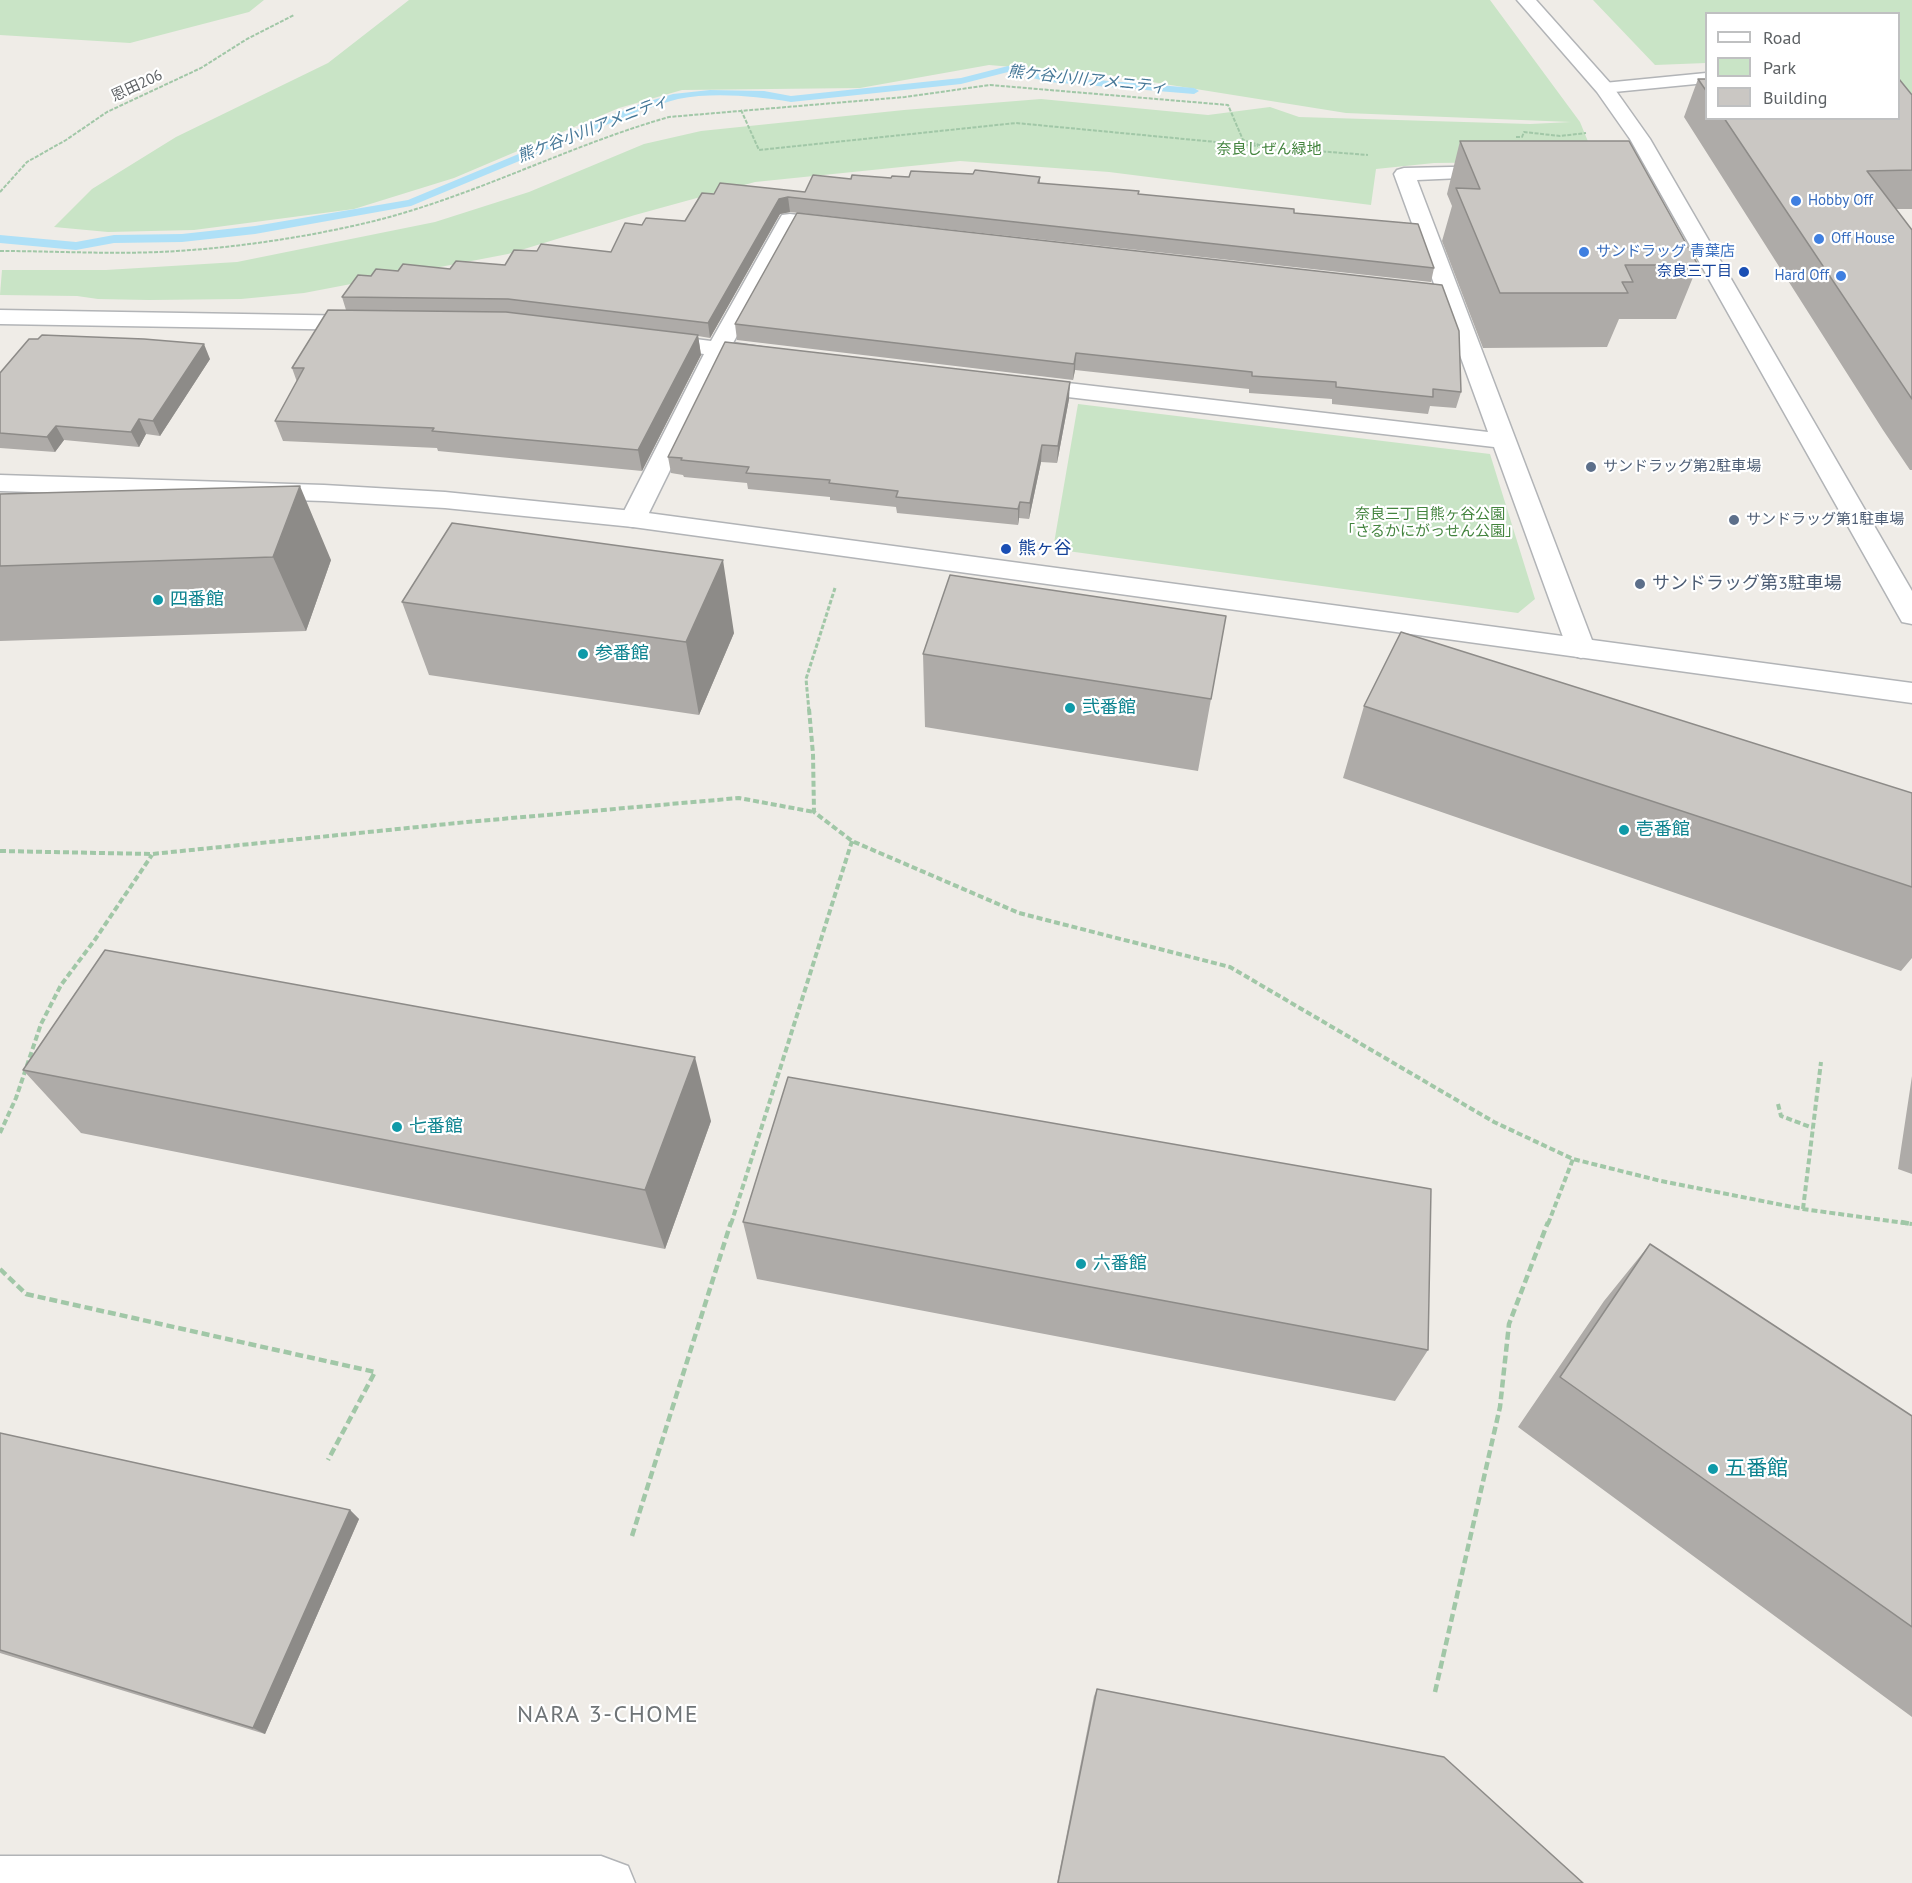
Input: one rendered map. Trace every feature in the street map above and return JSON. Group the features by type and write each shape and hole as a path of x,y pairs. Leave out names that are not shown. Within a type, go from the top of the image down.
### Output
{"street":[{"path":"1526,0 1604,88 1640,139 1912,615"},
{"path":"1631,170 1658,170"},
{"path":"1519,172 1404,174 1581,648"},
{"path":"633,519 718,349 790,220 861,228"},
{"path":"1425,291 1448,293"},
{"path":"0,317 386,323"},
{"path":"638,339 789,357"},
{"path":"1003,382 1503,441"},
{"path":"0,483 423,499 633,519 1912,693"},
{"path":"0,1880 601,1880 611,1883"}],"lane":[{"path":"1604,88 1705,78"}],"path":[{"name":"恩田206","path":"0,192 27,162 66,140 107,112 201,68 248,39 294,15"},
{"path":"0,250 176,251 281,239 370,222 463,194 634,127 669,117 905,97 990,85 1228,105 1243,140 1266,147"},
{"path":"741,110 759,150 1016,123 1369,155"},
{"path":"1524,132 1560,136 1590,132"},
{"path":"814,812 813,754 806,679 837,583"},
{"path":"0,851 152,854 467,822 739,798 814,812 852,842 1019,913 1230,967 1494,1122 1573,1159 1661,1181 1803,1209 1912,1224"},
{"path":"633,1536 852,842"},
{"path":"0,1133 16,1098 40,1024 61,985 94,941 152,854"},
{"path":"1803,1209 1821,1062"},
{"path":"1778,1104 1781,1116 1813,1128"},
{"path":"1436,1692 1500,1407 1509,1324 1573,1159"},
{"path":"0,1269 26,1294 375,1372 328,1460"}],"green space":[{"path":"0,0 264,0 249,12 130,43 0,35"},
{"name":"奈良しぜん緑地","path":"409,0 1490,0 1580,122 1596,161 1434,163 1376,169 1371,205 1109,172 960,161 755,182 635,215 508,254 304,293 241,299 149,300 0,295 2,270 106,270 237,262 435,222 529,192 644,144 701,131 904,110 1041,99 1208,115 1270,107 1299,117 1530,124 1571,122 1346,113 1108,75 989,65 860,88 682,90 619,108 454,178 354,209 194,230 108,232 54,227 92,189 176,137 328,63"},
{"path":"1593,0 1912,0 1912,114 1900,112 1900,12 1705,12 1705,63 1655,65"},
{"name":"奈良三丁目熊ヶ谷公園 「さるかにがっせん公園」","path":"1078,404 1490,454 1535,599 1518,613 1053,549"}],"building":[{"path":"1698,79 1705,79 1705,89"},
{"path":"1900,80 1912,95 1912,170 1867,171 1912,230 1912,399 1725,120 1900,120"},
{"path":"1460,141 1629,141 1698,265 1625,265 1633,282 1622,282 1628,293 1500,293 1456,188 1480,189"},
{"path":"975,170 1040,177 1038,183 1139,191 1138,194 1294,209 1294,213 1418,224 1434,268 788,197 779,199 708,323 508,299 342,297 358,275 371,276 376,269 398,271 403,264 450,269 456,261 505,265 514,250 537,251 541,244 611,252 625,223 642,225 646,218 685,221 702,193 714,194 720,183 805,192 813,175 851,179 852,175 891,178 892,176 909,177 911,171 973,174"},
{"path":"797,213 1442,285 1459,331 1461,392 1433,389 1433,397 1336,387 1336,382 1252,376 1252,372 1076,353 1074,364 735,324"},
{"path":"328,310 506,312 698,335 638,450 432,431 434,428 275,421 304,368 292,368"},
{"path":"42,335 204,344 153,421 139,419 131,432 56,426 47,437 0,433 0,373 29,339 38,339"},
{"path":"725,342 1070,382 1058,446 1042,445 1030,503 1020,502 1018,509 896,497 898,491 829,483 830,480 746,473 749,467 668,457"},
{"path":"300,486 273,557 0,566 0,494"},
{"path":"452,523 723,560 686,642 402,602"},
{"path":"950,575 1226,616 1211,699 923,654"},
{"path":"1401,632 1912,793 1912,887 1364,706"},
{"path":"105,950 695,1057 645,1190 23,1070"},
{"path":"788,1077 1431,1189 1428,1350 743,1222"},
{"path":"1650,1244 1912,1416 1912,1627 1560,1377"},
{"path":"0,1433 350,1510 253,1728 0,1650"},
{"path":"1097,1689 1444,1757 1583,1883 1058,1883"}],"waterway":[{"name":"熊ケ谷小川アメニティ","path":"0,239 76,246 114,239 182,238 255,230 411,203 638,108 677,96 710,93 764,94 791,99 961,81 1008,69 1049,79 1194,91"}],"place":[{"name":"Hobby Off","path":"1796,201"},
{"name":"Off House","path":"1819,239"},
{"name":"サンドラッグ 青葉店","path":"1584,252"},
{"name":"奈良三丁目","path":"1744,272"},
{"name":"Hard Off","path":"1841,276"},
{"name":"サンドラッグ第2駐車場","path":"1591,467"},
{"name":"サンドラッグ第1駐車場","path":"1734,520"},
{"name":"熊ヶ谷","path":"1006,549"},
{"name":"サンドラッグ第3駐車場","path":"1640,584"},
{"name":"四番館","path":"158,600"},
{"name":"参番館","path":"583,654"},
{"name":"弐番館","path":"1070,708"},
{"name":"壱番館","path":"1624,830"},
{"name":"七番館","path":"397,1127"},
{"name":"六番館","path":"1081,1264"},
{"name":"五番館","path":"1713,1469"}],"district":[{"name":"NARA 3-CHOME","path":"608,1715"}]}
